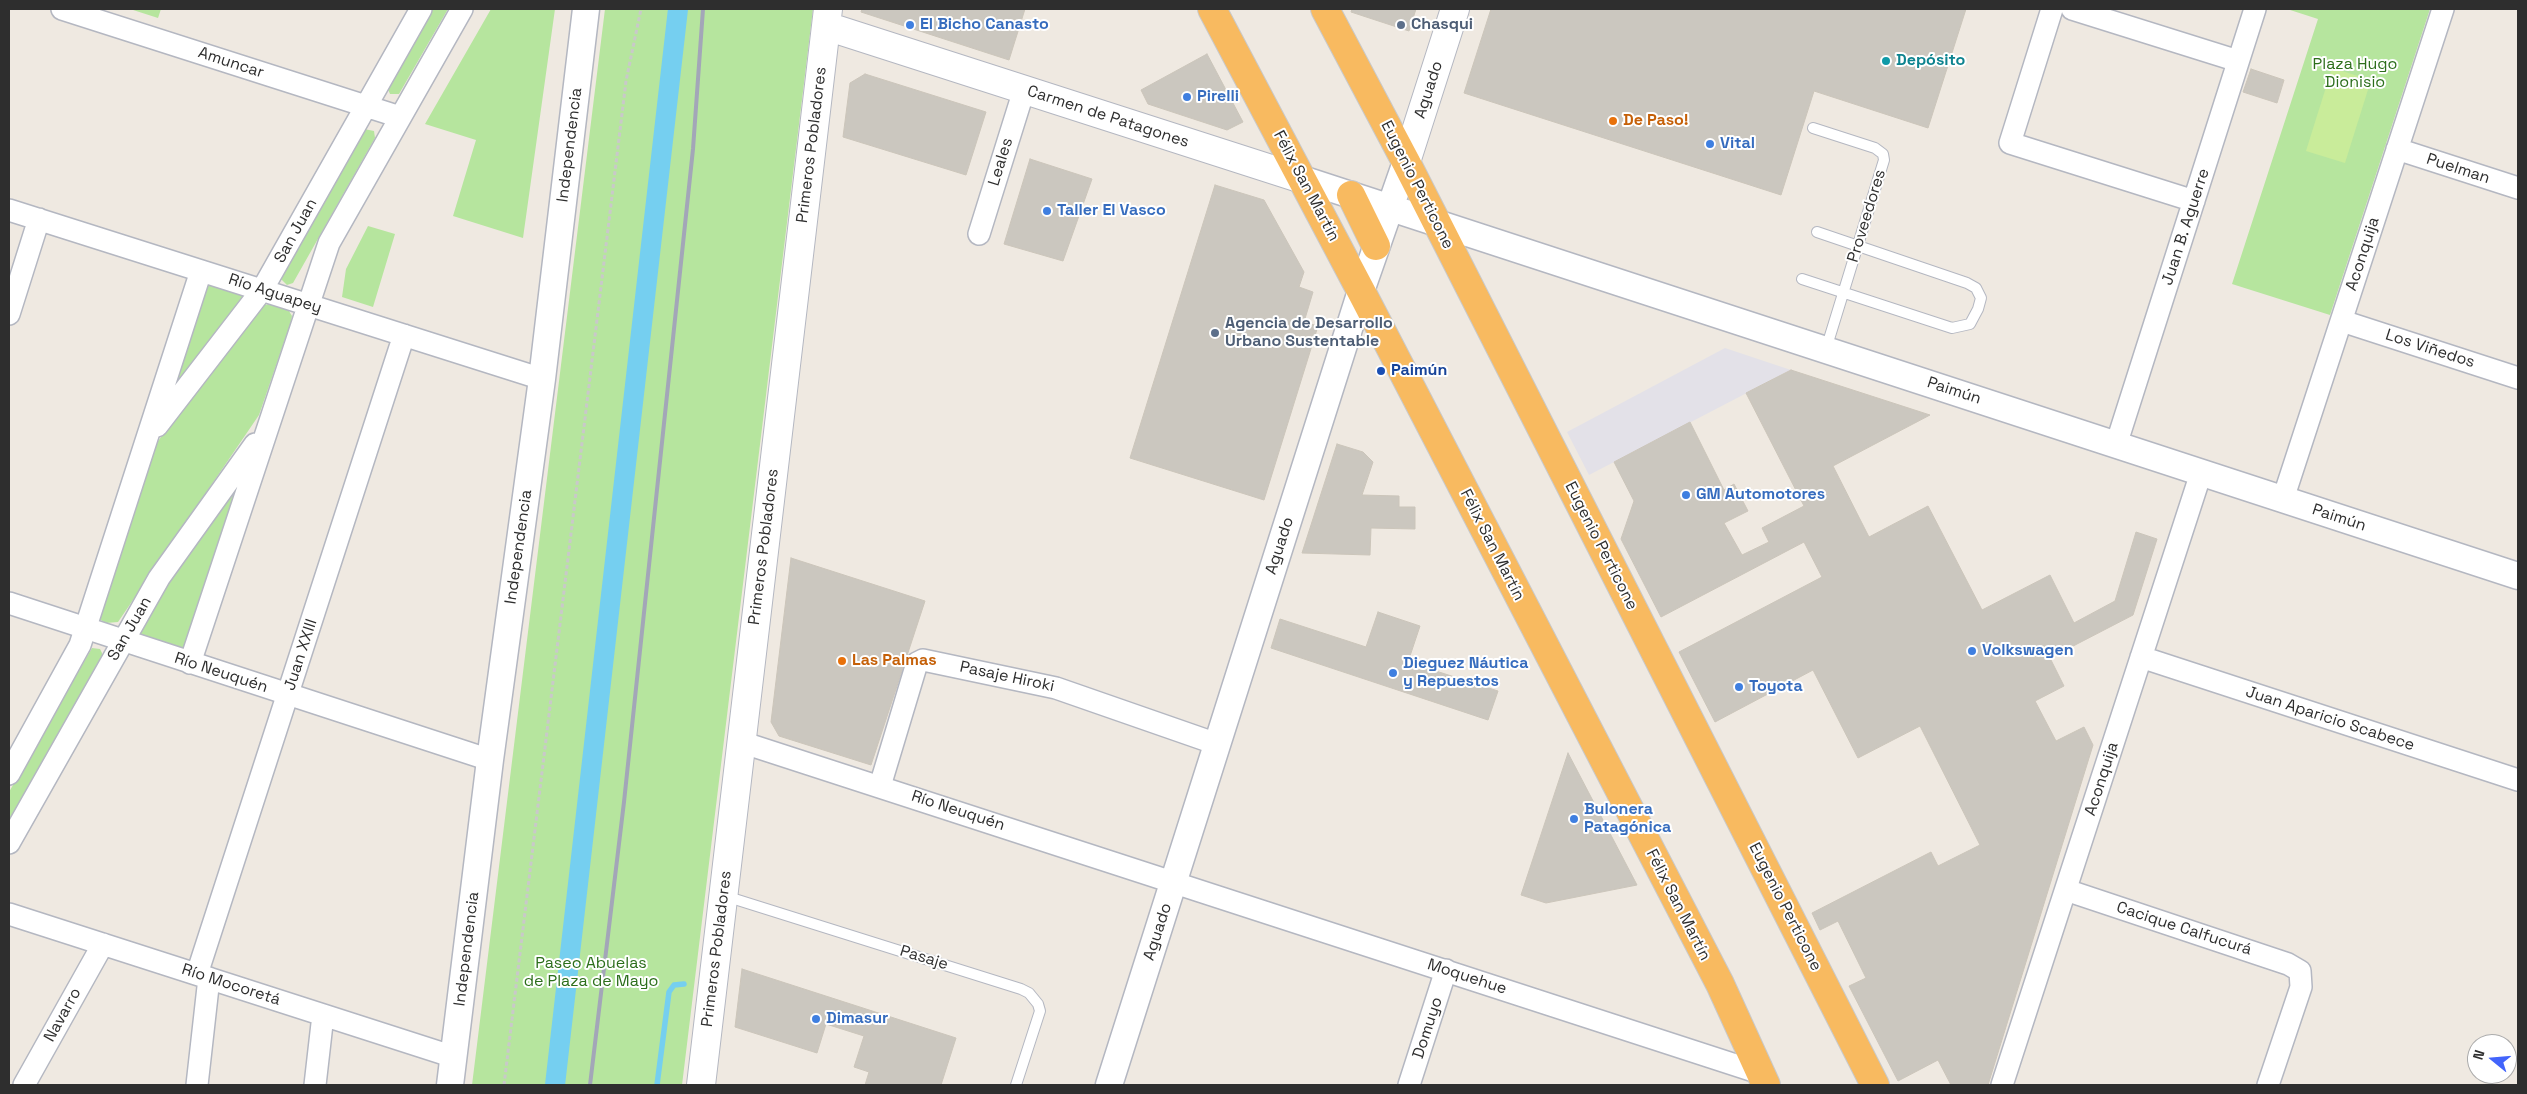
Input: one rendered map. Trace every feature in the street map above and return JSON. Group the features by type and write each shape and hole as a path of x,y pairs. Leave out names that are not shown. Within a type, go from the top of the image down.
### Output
{"highway":[{"name":"Félix San Martín","path":"1212,9 1361,291 1731,1007 1763,1079"},
{"name":"Eugenio Perticone","path":"1325,9 1406,162 1875,1085"},
{"path":"1351,195 1376,246"}],"main road":[{"name":"Aguado","path":"1406,162 1455,9"},
{"name":"Carmen de Patagones","path":"827,18 1024,90 1302,179"},
{"name":"Primeros Pobladores","path":"701,1085 827,18"}],"street":[{"name":"Amuncar","path":"62,9 400,117"},
{"name":"San Juan","path":"148,438 262,290 421,9"},
{"name":"San Juan","path":"190,663 323,258 336,228 462,9"},
{"name":"Independencia","path":"450,1085 490,760 542,379 586,9"},
{"path":"2052,9 2010,143 2194,201"},
{"path":"2072,9 2238,61"},
{"name":"Juan B. Aguerre","path":"2116,445 2255,9"},
{"name":"Aconquija","path":"2283,499 2443,9"},
{"name":"Leales","path":"979,234 1024,90"},
{"name":"Puelman","path":"2397,149 2518,188"},
{"name":"Aguado","path":"1109,1085 1361,291 1406,162"},
{"name":"Carmen de Patagones","path":"1302,179 1389,207"},
{"name":"Paimún","path":"1389,207 2518,576"},
{"name":"Río Aguapey","path":"9,210 542,379"},
{"path":"9,314 39,219"},
{"name":"San Juan","path":"9,774 73,661 86,629 201,271"},
{"name":"Los Viñedos","path":"2342,321 2518,378"},
{"name":"Juan XXIII","path":"196,1085 203,976 288,694 404,336"},
{"name":"San Juan","path":"9,843 159,578 268,426"},
{"name":"Aconquija","path":"2002,1085 2201,473"},
{"name":"Río Neuquén","path":"9,603 490,760"},
{"name":"Juan Aparicio Scabece","path":"2141,657 2518,780"},
{"name":"Pasaje Hiroki","path":"880,786 917,663 923,660 1056,688 1217,744"},
{"name":"Río Neuquén","path":"741,742 1174,881"},
{"name":"Moquehue","path":"1174,881 1446,970 1763,1079"},
{"name":"Cacique Calfucurá","path":"2066,890 2288,964 2300,971 2301,987 2268,1085"},
{"name":"Río Mocoretá","path":"9,914 454,1057"},
{"name":"Navarro","path":"24,1085 103,944"},
{"name":"Domuyo","path":"1409,1085 1446,970"},
{"path":"315,1085 322,1015"}],"lane":[{"name":"Proveedores","path":"1813,128 1875,148 1883,154 1883,165 1825,350"},
{"path":"1802,279 1952,328 1970,324 1978,309 1981,298 1976,288 1967,283 1817,232"},
{"name":"Pasaje","path":"723,895 1022,989 1029,993 1038,1004 1040,1011 1016,1085"}],"path":[{"path":"504,1085 626,81 641,9"}],"shaded area":[{"path":"1725,348 1791,370 1589,475 1567,432"}],"green space":[{"path":"130,9 161,9 158,18"},
{"path":"432,9 448,9 399,94 390,94 387,87"},
{"path":"491,9 555,9 523,238 453,216 476,140 425,124"},
{"name":"Paseo Abuelas de Plaza de Mayo","path":"605,9 813,9 682,1085 472,1085"},
{"name":"Plaza Hugo Dionisio","path":"2287,9 2430,9 2330,315 2232,284 2318,19"},
{"path":"2332,68 2371,80 2345,163 2306,151"},
{"path":"364,129 374,131 375,138 293,283 287,285 280,278"},
{"path":"368,226 395,234 373,307 342,297 346,269"},
{"path":"206,284 248,297 175,384"},
{"path":"271,304 289,311 292,316 259,415 118,622 106,623 99,619 155,445 258,310 264,305"},
{"path":"236,490 185,650 137,634 179,566"},
{"path":"92,648 100,649 102,658 9,823 9,792"}],"building":[{"path":"862,9 1025,9 1009,60 861,12"},
{"name":"Chasqui","path":"1352,9 1416,9 1409,31 1351,12"},
{"name":"Vital","path":"1491,9 1966,9 1928,128 1814,91 1781,195 1464,93"},
{"name":"Pirelli","path":"1207,54 1243,122 1227,130 1148,104 1141,90"},
{"path":"2251,69 2284,80 2277,103 2243,92"},
{"path":"865,74 986,112 966,175 843,137 850,83"},
{"name":"Taller El Vasco","path":"1030,159 1092,179 1063,261 1004,244"},
{"path":"1215,185 1264,200 1304,272 1299,287 1313,292 1304,322 1318,326 1264,500 1130,458"},
{"path":"1791,370 1930,415 1833,466 1869,537 1928,506 1982,610 2050,575 2074,623 2115,601 2136,532 2157,539 2133,615 2050,658 2064,686 2035,701 2056,741 2084,727 2093,745 1988,1085 1951,1085 1938,1060 1898,1081 1849,986 1866,978 1838,921 1820,930 1812,913 1931,852 1938,866 1980,845 1920,726 1858,758 1813,670 1715,722 1679,652 1822,577 1804,542 1661,617 1621,539 1634,501 1614,462 1690,422 1724,490 1734,484 1748,511 1724,523 1742,555 1769,542 1762,528 1804,506 1746,393"},
{"path":"1337,444 1363,452 1373,462 1362,495 1399,496 1399,507 1415,507 1415,529 1371,528 1370,555 1302,553"},
{"name":"Las Palmas","path":"791,558 925,601 871,765 779,736 771,722"},
{"name":"Dieguez Náutica y Repuestos","path":"1378,612 1420,626 1408,662 1498,691 1488,720 1271,648 1280,619 1366,647"},
{"name":"Bulonera Patagónica","path":"1568,753 1637,885 1546,903 1521,895"},
{"name":"Dimasur","path":"742,969 956,1038 941,1085 865,1085 869,1072 854,1067 864,1036 826,1024 817,1053 735,1027"}],"waterway":[{"path":"555,1085 678,9"},
{"path":"657,1085 669,992 674,985 684,984"}],"railway":[{"path":"590,1085 624,802 693,149 703,9"}],"place":[{"name":"El Bicho Canasto","path":"910,25"},
{"name":"Chasqui","path":"1401,25"},
{"name":"Depósito","path":"1886,61"},
{"name":"Pirelli","path":"1187,97"},
{"name":"De Paso!","path":"1613,121"},
{"name":"Vital","path":"1710,144"},
{"name":"Taller El Vasco","path":"1047,211"},
{"name":"Agencia de Desarrollo Urbano Sustentable","path":"1215,333"},
{"name":"Paimún","path":"1381,371"},
{"name":"GM Automotores","path":"1686,495"},
{"name":"Volkswagen","path":"1972,651"},
{"name":"Las Palmas","path":"842,661"},
{"name":"Dieguez Náutica y Repuestos","path":"1393,673"},
{"name":"Toyota","path":"1739,687"},
{"name":"Bulonera Patagónica","path":"1574,819"},
{"name":"Dimasur","path":"816,1019"}]}
